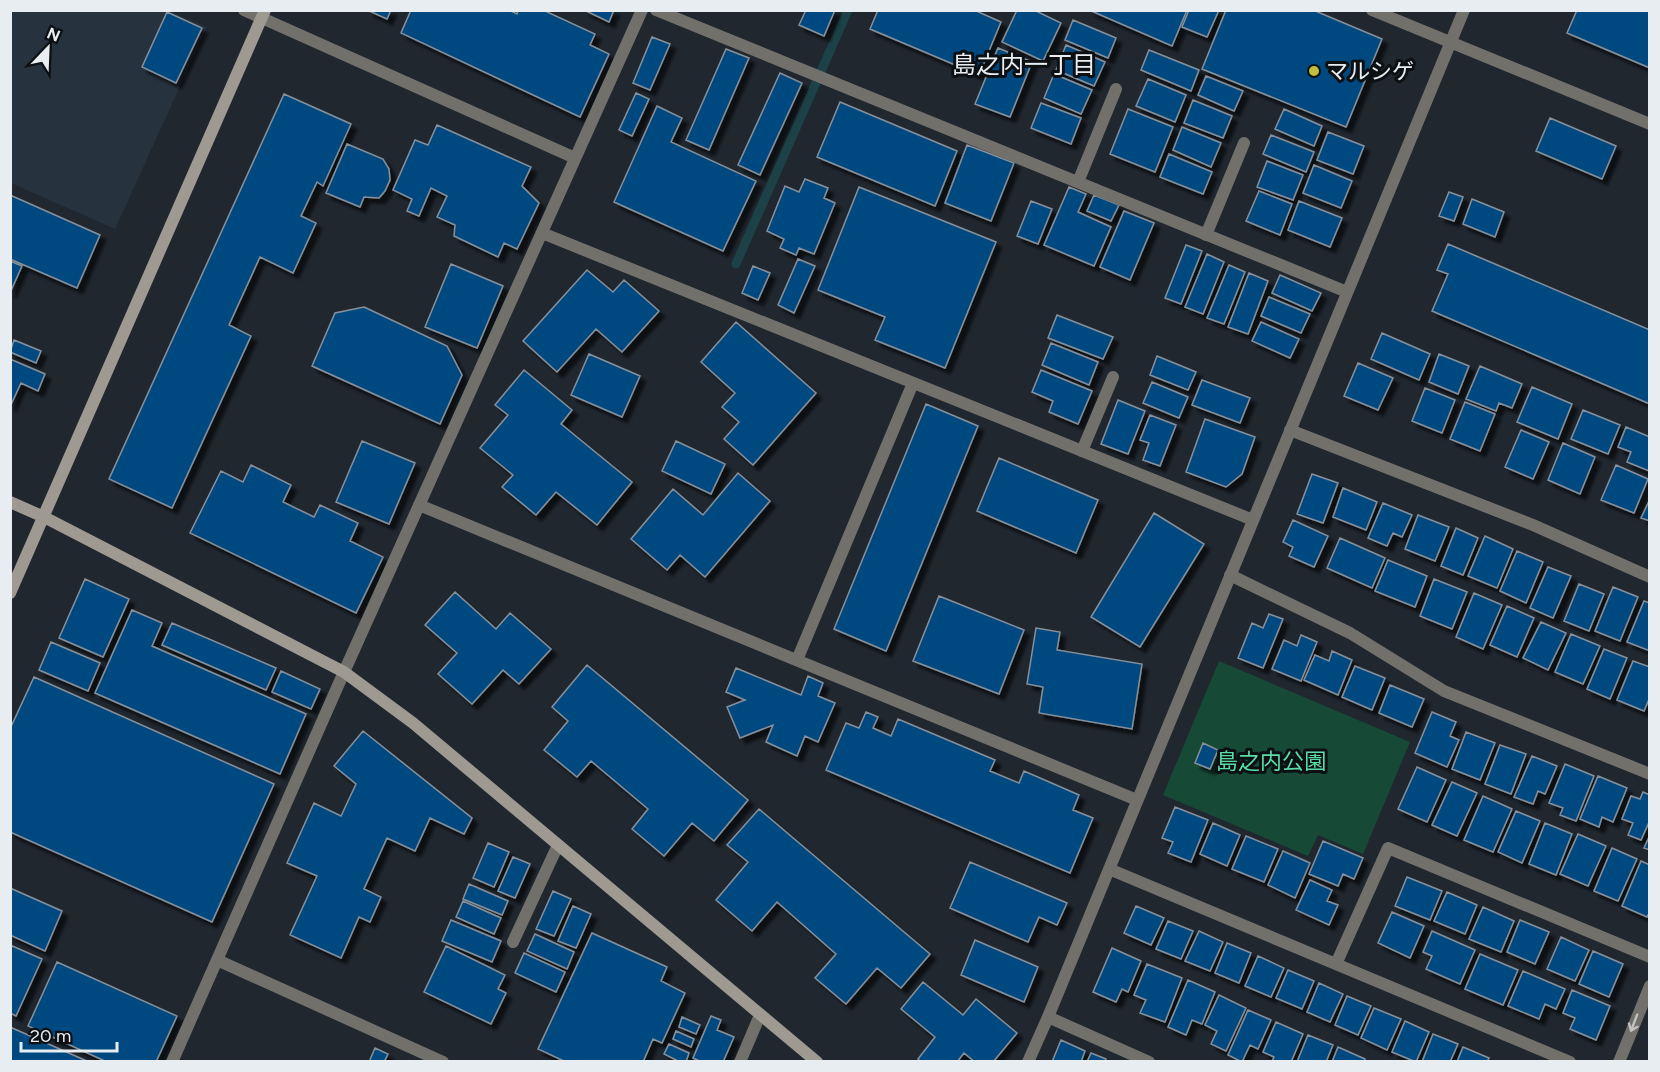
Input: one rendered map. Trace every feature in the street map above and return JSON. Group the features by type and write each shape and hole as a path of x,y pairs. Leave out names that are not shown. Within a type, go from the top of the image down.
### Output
{"street":[{"path":"244,10 263,14 575,158"},
{"path":"172,1062 344,672 642,10"},
{"path":"656,10 1347,292"},
{"path":"1372,10 1650,124"},
{"path":"1028,1062 1464,10"},
{"path":"10,593 263,14"},
{"path":"1078,182 1116,89"},
{"path":"1206,235 1244,143"},
{"path":"542,233 1253,520"},
{"path":"1082,451 1113,377"},
{"path":"797,660 913,383"},
{"path":"1290,430 1533,525 1650,577"},
{"path":"10,502 44,517 344,672 413,723 817,1062"},
{"path":"419,505 1137,800"},
{"path":"1230,575 1350,633 1444,692 1650,774"},
{"path":"513,942 558,845"},
{"path":"1336,964 1388,848 1650,957"},
{"path":"1109,869 1570,1062"},
{"path":"217,960 442,1062"},
{"path":"1620,1062 1646,1004 1650,986"},
{"path":"740,1062 760,1015"},
{"path":"1048,1017 1149,1062"}],"shaded area":[{"path":"11,11 168,11 207,27 115,229 11,183"}],"green space":[{"name":"島之内公園","path":"1219,661 1410,742 1363,854 1318,835 1308,856 1163,795"}],"building":[{"path":"367,10 391,10 387,19"},
{"path":"411,10 509,10 517,14 518,10 543,10 595,34 590,45 609,54 580,117 401,33"},
{"path":"584,10 614,10 609,22"},
{"path":"806,10 835,10 824,36 799,25"},
{"path":"878,10 974,10 1001,22 979,75 870,29"},
{"path":"1017,10 1034,10 1061,23 1043,61 1002,42"},
{"path":"1089,10 1187,10 1172,46"},
{"path":"1189,10 1219,10 1207,37 1182,27"},
{"path":"1226,10 1313,10 1382,39 1346,127 1202,69"},
{"path":"1577,10 1650,10 1650,68 1567,33"},
{"path":"167,12 202,28 176,83 142,67"},
{"path":"1073,20 1116,38 1108,58 1065,40"},
{"path":"652,37 670,44 650,90 633,83"},
{"path":"1066,45 1105,62 1094,86 1056,70"},
{"path":"998,48 1032,62 1010,117 975,104"},
{"path":"726,49 749,58 709,150 686,140"},
{"path":"1149,50 1199,70 1191,91 1141,70"},
{"path":"780,73 802,83 760,175 738,165"},
{"path":"1054,74 1092,90 1081,114 1044,98"},
{"path":"1206,76 1243,91 1234,111 1198,95"},
{"path":"1148,79 1186,95 1175,122 1136,106"},
{"path":"636,93 649,99 632,136 619,130"},
{"path":"284,94 351,124 323,186 317,182 301,216 316,223 293,273 260,257 229,325 251,336 172,508 109,479"},
{"path":"1193,100 1232,116 1223,138 1184,123"},
{"path":"840,102 957,151 935,206 817,157"},
{"path":"1041,103 1081,118 1071,144 1031,128"},
{"path":"657,106 682,118 671,142 756,181 723,251 614,202"},
{"path":"1128,109 1173,127 1155,172 1110,154"},
{"path":"1284,109 1322,126 1314,146 1275,129"},
{"path":"1550,118 1616,146 1602,179 1536,151"},
{"path":"437,125 531,167 522,186 539,203 517,249 504,243 498,257 454,236 455,225 437,217 447,196 431,188 419,216 407,211 412,199 393,190 415,140 428,145"},
{"path":"1182,127 1221,143 1211,167 1173,150"},
{"path":"1328,132 1364,146 1353,174 1317,160"},
{"path":"1271,135 1314,152 1306,172 1263,154"},
{"path":"347,144 383,159 389,169 390,180 385,191 379,198 364,197 360,207 326,193"},
{"path":"967,145 1014,163 991,221 945,203"},
{"path":"1169,154 1212,172 1203,194 1160,177"},
{"path":"1267,161 1303,175 1293,200 1257,187"},
{"path":"1314,165 1352,181 1341,208 1303,193"},
{"path":"805,179 828,188 824,198 835,203 814,254 799,248 796,255 780,248 784,239 767,231 785,186 799,192"},
{"path":"859,187 996,242 945,368 875,340 885,317 818,290"},
{"path":"1069,187 1086,194 1078,212 1111,227 1094,266 1044,245"},
{"path":"1259,191 1292,204 1280,235 1246,221"},
{"path":"1449,192 1463,197 1454,221 1439,216"},
{"path":"10,195 100,235 77,288 10,259"},
{"path":"1094,195 1119,205 1111,221 1087,211"},
{"path":"1472,199 1504,212 1495,237 1463,224"},
{"path":"1031,201 1052,209 1038,244 1017,236"},
{"path":"1299,201 1342,218 1330,247 1288,230"},
{"path":"1124,211 1154,223 1130,280 1100,267"},
{"path":"1448,244 1650,330 1650,404 1432,311 1448,274 1437,270"},
{"path":"1186,245 1202,251 1181,304 1165,298"},
{"path":"1207,254 1224,262 1203,314 1185,307"},
{"path":"798,259 815,266 794,313 778,305"},
{"path":"10,261 22,266 10,293"},
{"path":"451,264 503,286 477,348 425,327"},
{"path":"1229,265 1245,272 1224,324 1207,318"},
{"path":"753,266 770,273 758,300 742,293"},
{"path":"587,270 613,292 624,280 659,311 622,352 596,329 557,372 523,341"},
{"path":"1249,273 1268,281 1248,334 1228,327"},
{"path":"1280,275 1321,293 1312,311 1272,293"},
{"path":"1269,297 1310,314 1301,333 1261,316"},
{"path":"364,307 447,346 462,375 440,424 312,366 335,313"},
{"path":"1057,315 1113,337 1103,359 1048,338"},
{"path":"736,322 816,393 753,465 724,439 739,422 722,407 735,393 701,362"},
{"path":"1261,322 1299,339 1290,358 1252,341"},
{"path":"1382,333 1430,354 1419,380 1371,359"},
{"path":"14,340 41,351 36,363 10,352"},
{"path":"1051,343 1098,362 1089,385 1042,365"},
{"path":"589,354 640,376 622,417 571,395"},
{"path":"1439,354 1469,366 1458,394 1429,382"},
{"path":"1157,356 1196,372 1188,390 1150,375"},
{"path":"10,359 45,374 38,391 21,383 10,407"},
{"path":"1358,363 1393,378 1378,410 1344,396"},
{"path":"1480,366 1522,384 1512,408 1499,403 1496,411 1466,399"},
{"path":"524,370 572,410 561,424 632,482 597,525 556,492 536,515 502,487 513,475 480,448 508,415 495,405"},
{"path":"1041,370 1092,391 1078,424 1049,412 1053,401 1032,392"},
{"path":"1202,380 1250,398 1240,423 1192,405"},
{"path":"1152,382 1188,397 1179,418 1143,403"},
{"path":"1532,387 1572,404 1558,439 1517,422"},
{"path":"1425,388 1455,400 1442,433 1412,421"},
{"path":"1118,400 1145,411 1128,454 1101,444"},
{"path":"1465,402 1495,414 1480,451 1450,439"},
{"path":"926,404 978,426 886,651 834,629"},
{"path":"1583,410 1620,425 1608,454 1571,439"},
{"path":"1150,415 1176,425 1160,466 1143,460 1149,443 1140,440"},
{"path":"1205,419 1255,437 1242,474 1226,487 1186,472"},
{"path":"1626,427 1650,437 1649,471 1627,462 1631,452 1618,447"},
{"path":"1521,430 1549,442 1533,479 1505,467"},
{"path":"362,441 415,463 389,524 336,502"},
{"path":"676,441 725,464 711,494 662,471"},
{"path":"1563,443 1595,457 1580,494 1548,480"},
{"path":"999,458 1098,500 1076,553 977,511"},
{"path":"251,465 291,485 283,502 314,517 320,505 358,523 350,541 383,557 356,613 190,533 221,471 243,482"},
{"path":"1616,465 1648,479 1634,513 1601,500"},
{"path":"738,473 770,501 705,577 680,555 667,570 631,539 673,489 703,515"},
{"path":"1312,474 1338,483 1323,523 1297,514"},
{"path":"1343,488 1377,502 1366,530 1333,517"},
{"path":"1650,499 1650,521 1641,518"},
{"path":"1383,503 1412,515 1402,537 1393,533 1387,546 1368,538"},
{"path":"1154,513 1204,544 1140,647 1091,617"},
{"path":"1418,515 1449,527 1435,561 1405,549"},
{"path":"1293,520 1328,536 1314,567 1289,556 1293,547 1283,542"},
{"path":"1456,528 1478,538 1463,575 1441,566"},
{"path":"1485,536 1513,549 1497,588 1468,576"},
{"path":"1340,538 1385,558 1372,588 1327,568"},
{"path":"1517,551 1543,562 1526,603 1500,591"},
{"path":"1388,560 1427,576 1415,607 1375,591"},
{"path":"1548,567 1571,576 1553,618 1530,608"},
{"path":"85,579 129,599 103,657 59,638"},
{"path":"1434,579 1467,592 1452,629 1420,616"},
{"path":"1579,584 1604,594 1589,631 1564,621"},
{"path":"1613,587 1638,597 1620,641 1595,631"},
{"path":"455,592 496,629 510,613 551,649 519,684 503,670 472,704 438,674 457,653 425,625"},
{"path":"1474,593 1502,605 1483,649 1456,637"},
{"path":"939,596 1024,630 999,694 913,661"},
{"path":"1644,601 1650,603 1650,651 1627,642"},
{"path":"1507,606 1534,618 1517,657 1490,645"},
{"path":"132,610 162,623 152,646 306,714 280,774 95,693"},
{"path":"1269,614 1283,619 1263,668 1238,658 1252,623 1263,628"},
{"path":"1541,622 1566,633 1548,670 1523,658"},
{"path":"172,623 276,668 266,690 162,645"},
{"path":"1036,628 1060,632 1057,650 1142,664 1132,729 1039,713 1043,687 1027,684"},
{"path":"1571,634 1600,646 1583,684 1555,672"},
{"path":"1301,635 1317,642 1301,681 1272,669 1284,640 1297,646"},
{"path":"51,642 100,663 88,691 39,670"},
{"path":"1604,649 1627,658 1610,699 1587,689"},
{"path":"1332,651 1352,660 1338,695 1304,680 1315,655 1329,661"},
{"path":"1633,661 1650,667 1650,697 1644,711 1617,700"},
{"path":"587,665 748,800 714,841 692,823 664,856 632,829 648,809 591,761 577,777 544,750 568,721 552,707"},
{"path":"1355,666 1385,678 1372,710 1342,697"},
{"path":"736,668 801,695 808,676 823,683 818,696 835,703 818,742 805,736 797,756 766,742 773,725 740,738 727,707 745,700 726,692"},
{"path":"281,671 320,689 311,709 272,692"},
{"path":"34,677 274,784 212,922 10,832 10,729"},
{"path":"1390,685 1424,699 1412,727 1379,713"},
{"path":"866,712 878,717 873,728 891,736 898,719 995,760 990,771 1019,783 1024,771 1079,795 1073,810 1093,818 1070,873 826,770 846,723 859,728"},
{"path":"1432,712 1456,722 1450,736 1459,740 1447,767 1415,753"},
{"path":"363,731 472,818 464,834 430,818 415,851 387,838 364,889 381,897 370,922 359,917 341,958 290,935 317,876 287,863 314,803 341,816 356,784 334,766"},
{"path":"1466,732 1495,743 1480,780 1452,769"},
{"path":"1203,743 1218,750 1210,769 1195,763"},
{"path":"1500,745 1526,754 1511,794 1485,784"},
{"path":"1532,756 1557,766 1545,794 1538,791 1533,804 1514,797"},
{"path":"1565,764 1594,776 1576,821 1560,815 1563,808 1549,803"},
{"path":"1417,767 1446,780 1427,822 1398,809"},
{"path":"1598,776 1627,788 1613,822 1602,817 1599,827 1580,819"},
{"path":"1452,782 1477,793 1457,836 1432,825"},
{"path":"1643,792 1650,795 1650,820 1641,840 1628,835 1633,823 1622,819 1631,796 1640,799"},
{"path":"1483,796 1512,809 1493,852 1464,840"},
{"path":"1175,807 1208,820 1191,862 1168,853 1173,842 1162,838"},
{"path":"759,809 930,954 901,988 877,968 846,1004 815,978 836,954 777,902 752,931 716,900 748,862 727,845"},
{"path":"1516,811 1540,821 1522,863 1498,852"},
{"path":"1213,823 1240,835 1227,866 1200,854"},
{"path":"1545,823 1572,834 1556,875 1529,864"},
{"path":"1578,834 1606,846 1588,886 1560,874"},
{"path":"1650,835 1650,850 1644,848"},
{"path":"1246,836 1278,849 1264,882 1232,869"},
{"path":"1323,841 1363,858 1354,879 1343,874 1338,886 1309,874"},
{"path":"488,843 509,852 494,887 473,878"},
{"path":"1612,848 1637,859 1618,901 1594,891"},
{"path":"1283,851 1310,863 1295,898 1268,885"},
{"path":"513,857 530,864 515,898 498,891"},
{"path":"1641,861 1650,865 1650,912 1647,917 1622,906"},
{"path":"970,862 1067,903 1057,925 1039,917 1028,942 950,908"},
{"path":"1407,877 1442,891 1430,920 1395,906"},
{"path":"1310,880 1332,890 1327,901 1338,905 1329,925 1296,910"},
{"path":"469,884 508,901 502,915 463,899"},
{"path":"10,888 62,911 45,951 10,935"},
{"path":"553,891 571,899 554,936 536,929"},
{"path":"1447,892 1477,905 1465,934 1434,921"},
{"path":"463,901 501,918 494,934 456,917"},
{"path":"573,906 591,914 576,948 558,941"},
{"path":"1136,906 1164,918 1151,945 1124,933"},
{"path":"1483,907 1514,921 1501,952 1469,939"},
{"path":"1392,912 1424,926 1410,958 1378,943"},
{"path":"451,920 501,941 492,962 442,941"},
{"path":"1520,920 1549,932 1535,964 1507,952"},
{"path":"1168,921 1193,931 1181,959 1156,949"},
{"path":"1199,931 1223,942 1210,971 1185,961"},
{"path":"1432,931 1475,950 1460,984 1426,969 1432,956 1423,952"},
{"path":"592,933 667,967 661,981 685,993 662,1043 653,1039 643,1062 566,1062 538,1049"},
{"path":"535,934 574,952 567,969 527,951"},
{"path":"1561,937 1589,950 1575,981 1547,969"},
{"path":"975,940 1038,967 1024,1002 961,975"},
{"path":"1227,943 1251,953 1239,983 1215,973"},
{"path":"10,945 42,959 16,1016 10,1013"},
{"path":"446,946 505,975 498,989 506,993 491,1024 424,992"},
{"path":"1112,948 1141,961 1128,992 1122,989 1116,1002 1093,992"},
{"path":"1593,951 1623,964 1609,997 1579,984"},
{"path":"524,953 565,972 556,992 515,973"},
{"path":"1480,954 1518,970 1503,1005 1465,989"},
{"path":"1258,956 1284,968 1271,997 1245,986"},
{"path":"57,962 177,1016 156,1062 107,1062 28,1026"},
{"path":"1147,964 1182,978 1165,1022 1140,1013 1146,1000 1134,995"},
{"path":"1288,970 1314,981 1302,1009 1276,998"},
{"path":"1523,971 1565,989 1556,1009 1545,1004 1539,1019 1508,1006"},
{"path":"1188,980 1215,992 1202,1024 1192,1020 1186,1035 1168,1027"},
{"path":"923,982 963,1015 976,999 1017,1033 993,1062 975,1062 964,1053 957,1062 921,1062 918,1059 935,1037 901,1009"},
{"path":"1319,983 1343,994 1330,1022 1307,1012"},
{"path":"1572,990 1610,1006 1596,1040 1570,1029 1575,1018 1563,1013"},
{"path":"1219,995 1246,1008 1226,1051 1211,1044 1217,1031 1205,1025"},
{"path":"1347,996 1371,1006 1358,1035 1335,1025"},
{"path":"1374,1008 1401,1019 1387,1050 1361,1038"},
{"path":"1248,1010 1271,1020 1258,1049 1250,1045 1242,1062 1228,1055"},
{"path":"711,1016 721,1020 717,1030 734,1037 723,1062 702,1062 693,1058"},
{"path":"682,1017 700,1025 696,1034 679,1027"},
{"path":"1405,1021 1429,1032 1416,1062 1392,1052"},
{"path":"1276,1022 1303,1034 1291,1062 1272,1062 1274,1057 1263,1052"},
{"path":"10,1027 89,1062 10,1062"},
{"path":"676,1031 694,1039 691,1047 673,1039"},
{"path":"1433,1034 1458,1044 1450,1062 1422,1062"},
{"path":"1308,1035 1333,1045 1326,1062 1297,1062"},
{"path":"1061,1040 1085,1051 1081,1062 1052,1062"},
{"path":"669,1044 689,1053 686,1062 680,1062 664,1054"},
{"path":"1338,1047 1365,1059 1364,1062 1332,1062"},
{"path":"1463,1047 1489,1058 1487,1062 1457,1062"},
{"path":"375,1048 388,1054 384,1062 369,1062"},
{"path":"1091,1053 1106,1059 1105,1062 1087,1062"}],"waterway":[{"path":"736,264 848,10"}],"place":[{"name":"マルシゲ","path":"1314,71"}],"district":[{"name":"島之内一丁目","path":"1024,65"}]}
